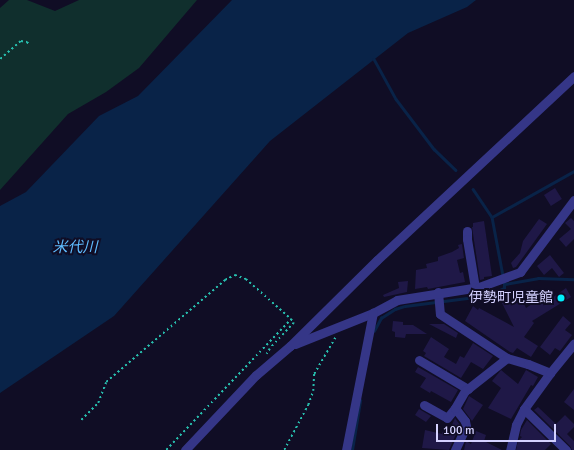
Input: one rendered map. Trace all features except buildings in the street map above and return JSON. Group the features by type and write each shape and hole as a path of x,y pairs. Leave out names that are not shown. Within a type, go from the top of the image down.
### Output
{"street":[{"path":"184,450 256,375 290,346 377,260 574,76"},
{"path":"290,346 373,313 397,300 438,295 475,288 520,272 574,200"},
{"path":"468,231 467,239 475,288"},
{"path":"438,295 440,314 507,358 528,364 550,373"},
{"path":"346,450 373,313"},
{"path":"510,450 516,425 524,409 550,373 572,349"},
{"path":"424,405 447,418 468,389 507,358"},
{"path":"419,360 468,389"},
{"path":"455,408 466,421 466,426 455,450"},
{"path":"524,409 566,450"}],"path":[{"path":"0,59 21,41 27,42 30,45"},
{"path":"81,420 98,403 106,382 225,280 235,275 246,279 294,323 266,355"},
{"path":"166,450 291,319"},
{"path":"284,450 293,436 308,405 312,391 314,374 324,354 338,333"}],"green space":[{"path":"9,0 27,0 55,11 79,0 197,0 139,68 106,92 68,114 0,190 0,8"}],"water":[{"name":"米代川","path":"232,0 476,0 467,7 408,33 270,141 114,316 0,393 0,206 26,192 99,116 138,96"}],"waterway":[{"path":"374,59 396,99 434,149 456,170"},
{"path":"492,217 574,171"},
{"path":"473,189 492,217 503,276"},
{"path":"505,284 538,278 574,279"},
{"path":"374,331 381,318 395,309 405,306 493,293 504,288 504,281"},
{"path":"352,450 360,401"}],"place":[{"name":"伊勢町児童館","path":"561,298"}]}
